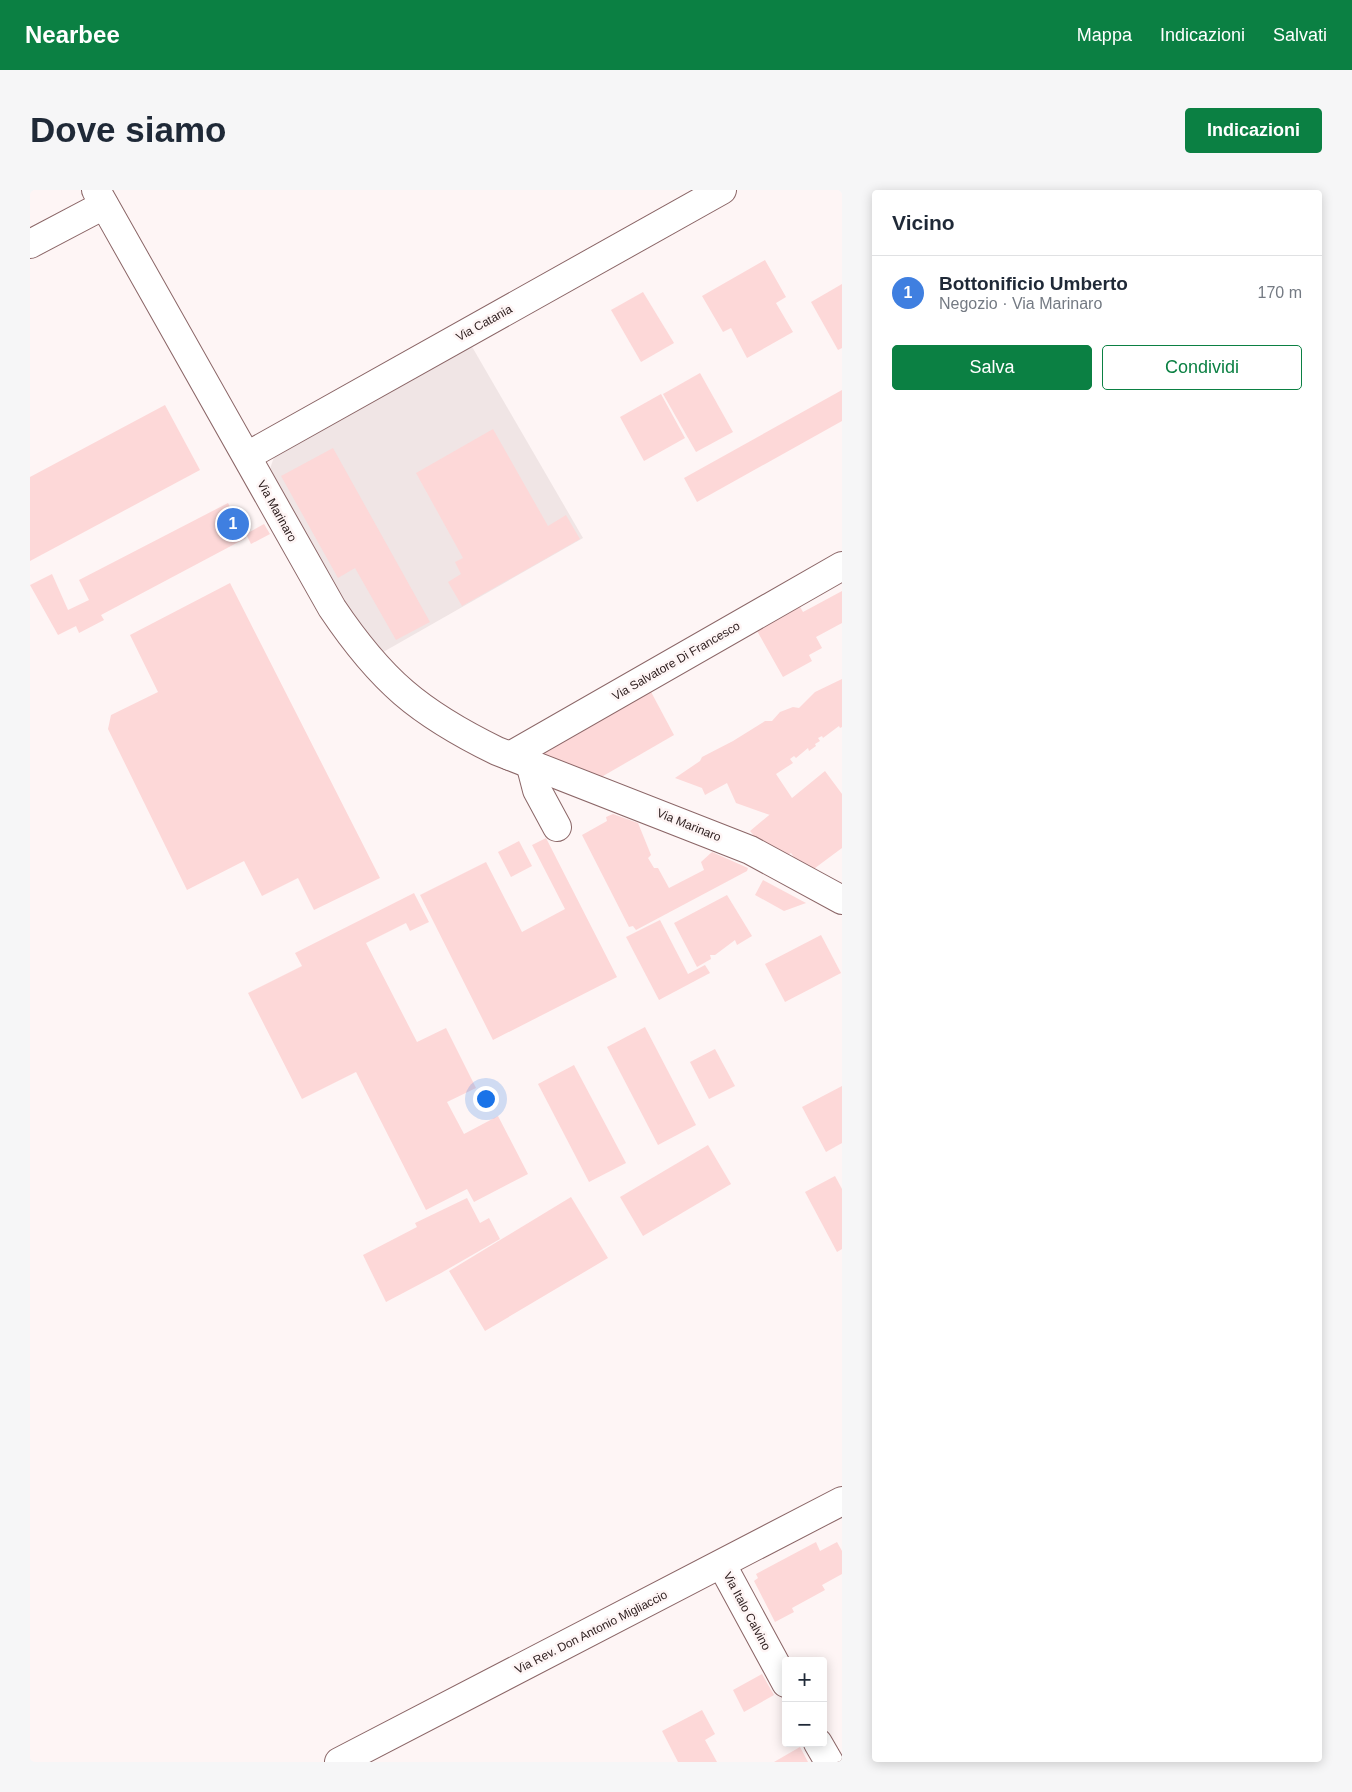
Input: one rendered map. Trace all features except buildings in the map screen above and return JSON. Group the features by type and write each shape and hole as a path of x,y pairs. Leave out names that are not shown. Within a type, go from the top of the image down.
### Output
{"street":[{"name":"Via Catania","path":"246,456 722,190"},
{"name":"Via Marinaro","path":"100,198 332,608 370,661 394,685 425,711 457,732 520,760 750,850 842,900"},
{"path":"30,244 100,198"},
{"name":"Via Salvatore Di Francesco","path":"520,760 842,566"},
{"path":"520,760 557,827"},
{"name":"Via Rev. Don Antonio Migliaccio","path":"339,1762 722,1565 842,1501"},
{"name":"Via Italo Calvino","path":"722,1565 782,1676"},
{"path":"820,1747 829,1762"}],"shaded area":[{"path":"471,345 583,538 378,655 350,617 267,478 274,457"}],"place":[{"name":"Bottonificio Umberto","path":"233,524"}]}
